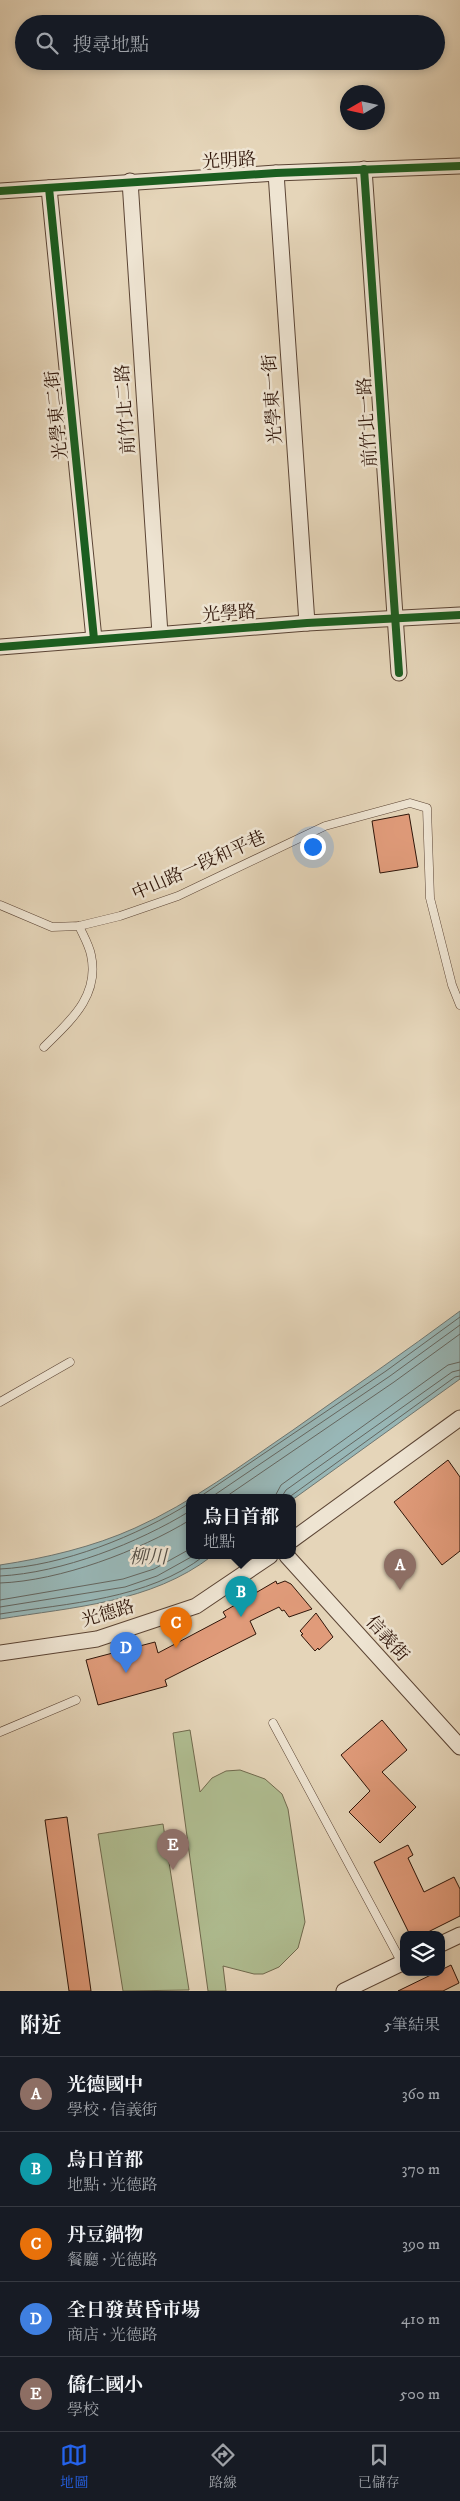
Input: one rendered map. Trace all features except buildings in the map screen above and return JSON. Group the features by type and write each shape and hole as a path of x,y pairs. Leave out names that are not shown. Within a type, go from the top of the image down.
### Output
{"street":[{"name":"光明路","path":"0,191 130,181 276,173 460,166"},
{"name":"前竹北一路","path":"364,169 397,620 399,672"},
{"name":"光學東一街","path":"276,173 307,623"},
{"name":"前竹北二路","path":"130,181 160,634"},
{"name":"光學東二街","path":"49,188 94,640"},
{"name":"光學路","path":"0,647 307,623 397,620 460,615"},
{"path":"296,1537 460,1418"},
{"name":"光德路","path":"0,1653 97,1639 196,1606 266,1559"},
{"name":"信義街","path":"290,1559 460,1747"},
{"path":"344,1991 400,1963"}],"lane":[{"name":"中山路一段和平巷","path":"0,905 52,927 79,926 120,916 178,896 325,826 410,804 427,808 430,898 452,985 460,1005"},
{"path":"44,1047 80,1011 92,981 91,955 79,926"},
{"path":"0,1402 70,1362"},
{"path":"0,1732 76,1700"},
{"path":"274,1723 400,1956"}],"green space":[{"path":"190,1730 200,1792 212,1778 226,1771 240,1770 265,1779 282,1794 288,1809 305,1922 298,1948 279,1967 263,1974 254,1974 223,1966 226,1991 208,1991 173,1733"},
{"path":"163,1824 189,1990 123,1991 98,1834"}],"water":[{"path":"460,1311 460,1379 296,1497 296,1494 197,1494 293,1430"},
{"name":"柳川","path":"186,1501 186,1559 208,1559 188,1572 163,1584 110,1601 0,1619 0,1565 35,1559 103,1541 156,1518"}],"cycle path":[{"path":"0,191 276,173 460,166"},
{"path":"364,169 399,673"},
{"path":"49,188 94,639"},
{"path":"0,647 307,623 460,615"}],"place":[{"name":"光德國中","path":"400,1590"},
{"name":"烏日首都","path":"241,1617"},
{"name":"丹豆鍋物","path":"176,1648"},
{"name":"全日發黃昏市場","path":"126,1673"},
{"name":"僑仁國小","path":"173,1870"}]}
